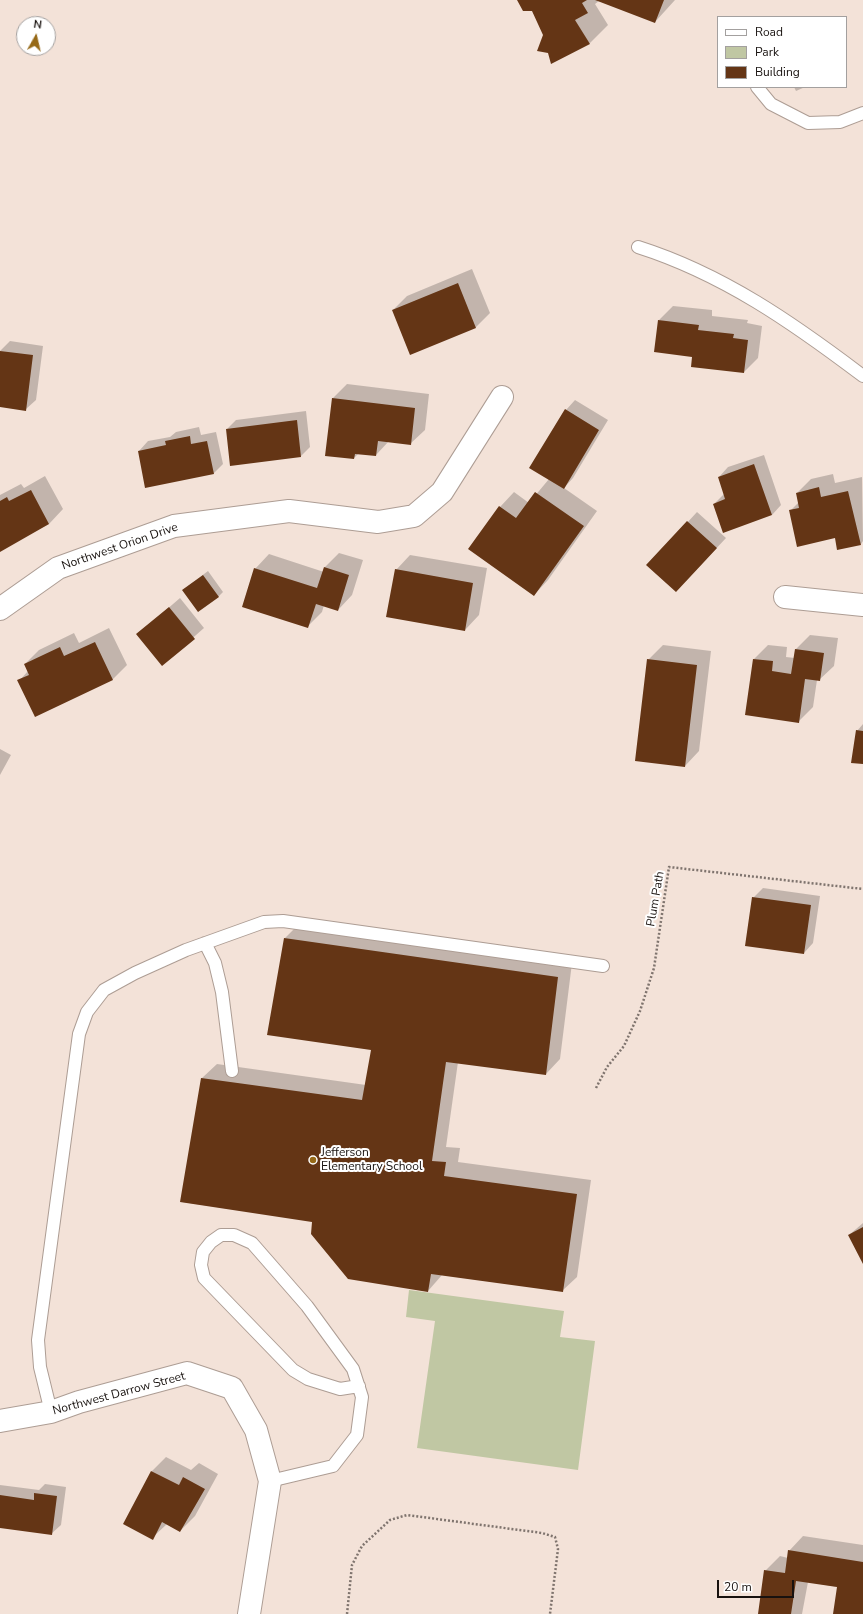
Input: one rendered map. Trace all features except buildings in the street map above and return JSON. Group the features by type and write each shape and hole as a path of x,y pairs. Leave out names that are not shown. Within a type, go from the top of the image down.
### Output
{"street":[{"name":"Northwest Orion Drive","path":"0,609 58,568 174,526 289,511 378,522 414,516 442,492 502,397"},
{"path":"785,597 863,605"},
{"name":"Northwest Darrow Street","path":"0,1421 50,1412 79,1402 187,1373 232,1388 256,1430 270,1482"},
{"path":"249,1614 270,1482"}],"lane":[{"path":"758,88 770,104 808,123 840,122 863,113"},
{"path":"638,247 673,258 731,286 789,321 863,376"},
{"path":"50,1412 40,1367 38,1340 79,1034 87,1012 104,990 136,972 205,943 264,922 283,921 603,966"},
{"path":"205,943 215,963 222,992 232,1071"},
{"path":"270,1482 333,1466 357,1435 362,1397 359,1386 353,1369 307,1306 252,1243 234,1235 221,1236 211,1242 203,1252 201,1265 204,1278 293,1370 308,1379 340,1390 359,1386"}],"path":[{"name":"Plum Path","path":"596,1088 607,1067 624,1046 640,1010 654,968 670,867 863,889"},
{"path":"347,1614 352,1565 362,1546 390,1520 407,1515 542,1533 555,1537 558,1549 550,1614"}],"green space":[{"path":"409,1290 564,1311 560,1337 595,1341 578,1470 417,1448 435,1321 406,1317"}],"place":[{"name":"Jefferson Elementary School","path":"313,1160"}]}
